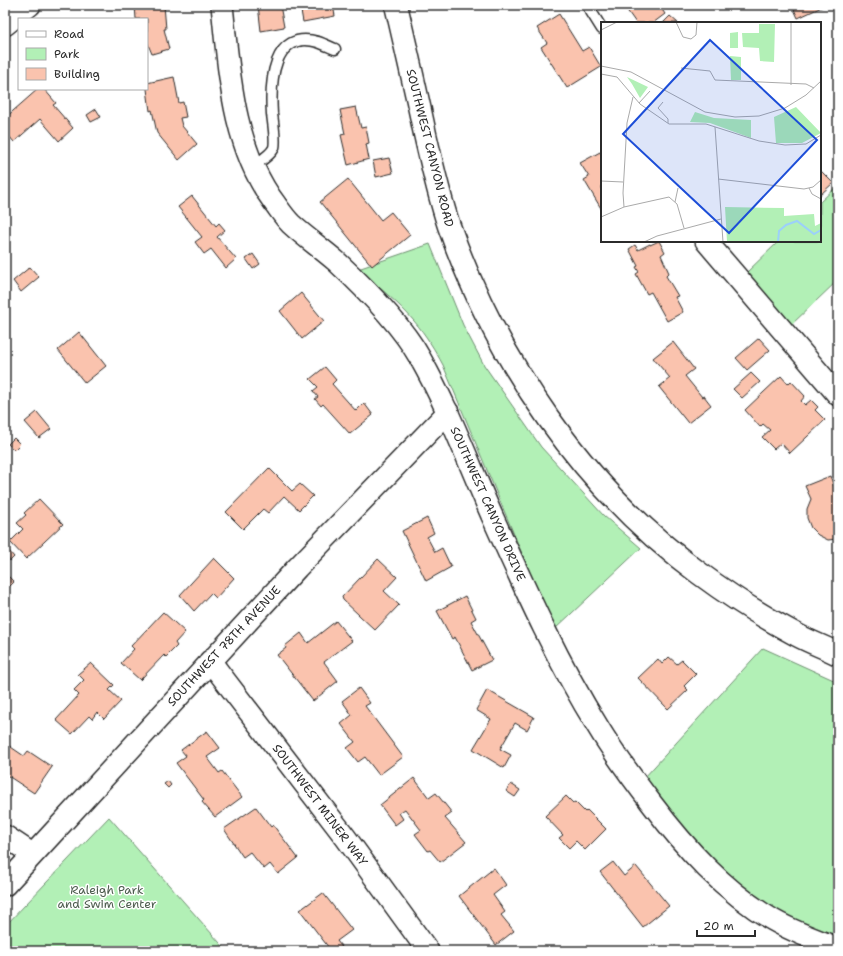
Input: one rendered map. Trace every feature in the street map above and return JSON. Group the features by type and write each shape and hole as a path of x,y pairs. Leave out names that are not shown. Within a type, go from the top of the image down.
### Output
{"main road":[{"name":"SOUTHWEST CANYON ROAD","path":"396,5 428,147 449,226 475,294 497,338 523,381 582,462 617,501 656,539 698,573 746,606 797,635 838,654"}],"street":[{"path":"5,25 30,5"},
{"name":"SOUTHWEST CANYON DRIVE","path":"222,5 229,76 242,135 257,176 265,191 290,223 335,261 374,298 418,354 439,392 493,517 539,617 598,728 628,772 672,830 698,860 740,898 775,921 812,939 838,948"},
{"path":"707,242 838,395"},
{"name":"SOUTHWEST 78TH AVENUE","path":"5,884 297,568 448,412"},
{"name":"SOUTHWEST MINER WAY","path":"210,661 346,838 428,951"},
{"path":"5,836 32,854"}],"lane":[{"path":"587,5 601,26"},
{"path":"253,166 270,154 274,146 271,97 273,74 276,63 282,51 289,44 299,40 318,42 335,50"}],"green space":[{"path":"838,185 838,280 790,326 745,274 778,242 821,242 821,201"},
{"path":"430,244 463,325 484,365 541,447 604,516 641,548 554,630 440,359 426,337 408,314 358,269"},
{"path":"763,648 838,682 838,936 806,927 758,902 701,852 644,778"},
{"name":"Raleigh Park and Swim Center","path":"109,817 227,951 5,951 5,926"}],"building":[{"path":"135,5 164,5 166,29 164,29 169,49 152,54 148,44 148,18 136,18"},
{"path":"258,5 280,5 284,27 261,31"},
{"path":"300,5 333,5 335,16 303,22"},
{"path":"659,5 665,14 654,22 635,22 624,6"},
{"path":"792,5 826,5 798,18"},
{"path":"559,14 582,51 589,47 601,67 567,88 541,47 547,43 537,28"},
{"path":"670,16 677,22 664,22"},
{"path":"174,77 179,103 183,102 186,117 180,118 182,126 197,144 179,160 157,133 152,110 150,111 147,90 148,83"},
{"path":"37,90 45,90 56,103 53,105 73,128 59,141 40,119 14,142 9,136 5,139 5,118"},
{"path":"356,107 361,128 366,127 369,143 366,144 369,159 348,165 341,135 345,134 340,110"},
{"path":"96,109 101,117 91,122 87,115"},
{"path":"600,152 601,154 601,208 584,180 589,177 580,163"},
{"path":"389,158 393,173 376,177 373,161"},
{"path":"821,171 833,183 821,194"},
{"path":"348,179 381,220 391,212 410,235 372,266 320,202"},
{"path":"192,196 216,226 219,223 225,230 217,237 236,259 226,268 211,249 204,254 195,242 202,237 178,207"},
{"path":"660,242 665,252 661,255 669,273 666,276 678,296 675,297 683,312 667,321 651,292 647,294 636,274 639,272 636,267 638,266 629,249 635,245 638,250"},
{"path":"253,254 260,264 253,269 246,259"},
{"path":"30,267 39,277 21,292 13,281"},
{"path":"301,293 324,321 302,339 280,311"},
{"path":"79,332 106,366 85,383 58,350"},
{"path":"759,338 770,350 747,370 736,358"},
{"path":"673,342 694,369 685,376 702,397 704,396 711,405 688,423 659,387 670,378 653,358"},
{"path":"325,367 336,380 332,384 356,411 364,403 373,415 350,434 323,404 321,406 315,399 318,397 313,391 318,387 310,379"},
{"path":"751,373 760,382 742,398 733,389"},
{"path":"781,376 788,384 791,381 805,396 801,401 805,405 811,400 818,407 815,410 825,420 790,453 781,443 774,449 762,437 770,430 763,424 760,427 745,410"},
{"path":"37,412 51,429 39,438 25,422"},
{"path":"14,438 20,444 14,450 8,444"},
{"path":"269,468 292,491 300,484 313,496 299,510 284,496 268,513 263,509 243,529 226,512"},
{"path":"830,476 838,496 837,539 828,540 818,535 811,528 807,518 807,509 811,499 805,486"},
{"path":"39,499 63,524 26,559 10,542 23,529 17,523 26,515 24,513"},
{"path":"427,518 434,533 427,537 435,552 442,548 451,567 426,581 402,531"},
{"path":"9,551 14,557 10,561 5,555"},
{"path":"214,558 234,578 216,598 211,593 194,611 180,595"},
{"path":"378,559 397,577 384,591 399,605 375,630 343,600 342,597"},
{"path":"5,573 14,582 5,591"},
{"path":"465,596 476,618 471,621 492,660 472,670 455,637 452,639 437,611"},
{"path":"163,612 185,632 175,643 177,646 166,657 164,655 140,680 121,663 134,649 131,646"},
{"path":"336,621 352,641 324,662 338,681 313,701 277,655 286,648 285,646 301,633 308,643"},
{"path":"669,657 677,664 682,660 696,674 684,686 688,690 668,709 638,678 658,659 662,664"},
{"path":"91,663 114,685 109,690 121,701 104,719 97,712 92,719 89,716 72,734 56,720 79,695 74,690 84,680 78,674"},
{"path":"359,688 370,703 365,706 403,757 379,775 365,757 358,762 347,748 355,742 341,724 352,715 342,701"},
{"path":"487,690 534,717 527,730 515,723 500,749 511,755 504,768 473,749 491,719 476,710"},
{"path":"207,731 220,748 207,757 219,773 222,771 242,797 215,817 202,802 204,800 176,763 186,756 181,750"},
{"path":"5,743 24,756 28,751 52,767 34,793 5,774"},
{"path":"414,778 429,798 436,793 452,813 445,818 466,842 440,862 430,850 428,851 415,834 421,830 405,809 399,813 403,819 395,825 380,805"},
{"path":"168,781 171,785 168,788 164,784"},
{"path":"511,784 520,790 515,797 506,791"},
{"path":"566,796 573,803 575,802 585,812 587,810 606,829 585,850 576,841 569,848 559,838 563,835 545,816"},
{"path":"256,807 271,827 273,825 298,858 278,874 270,864 264,869 250,852 243,857 224,829"},
{"path":"613,862 624,876 636,866 669,906 643,927 600,872"},
{"path":"494,868 506,885 493,895 505,912 501,915 514,931 496,945 459,896"},
{"path":"323,893 352,930 337,941 345,951 325,951 329,948 300,910"}]}
